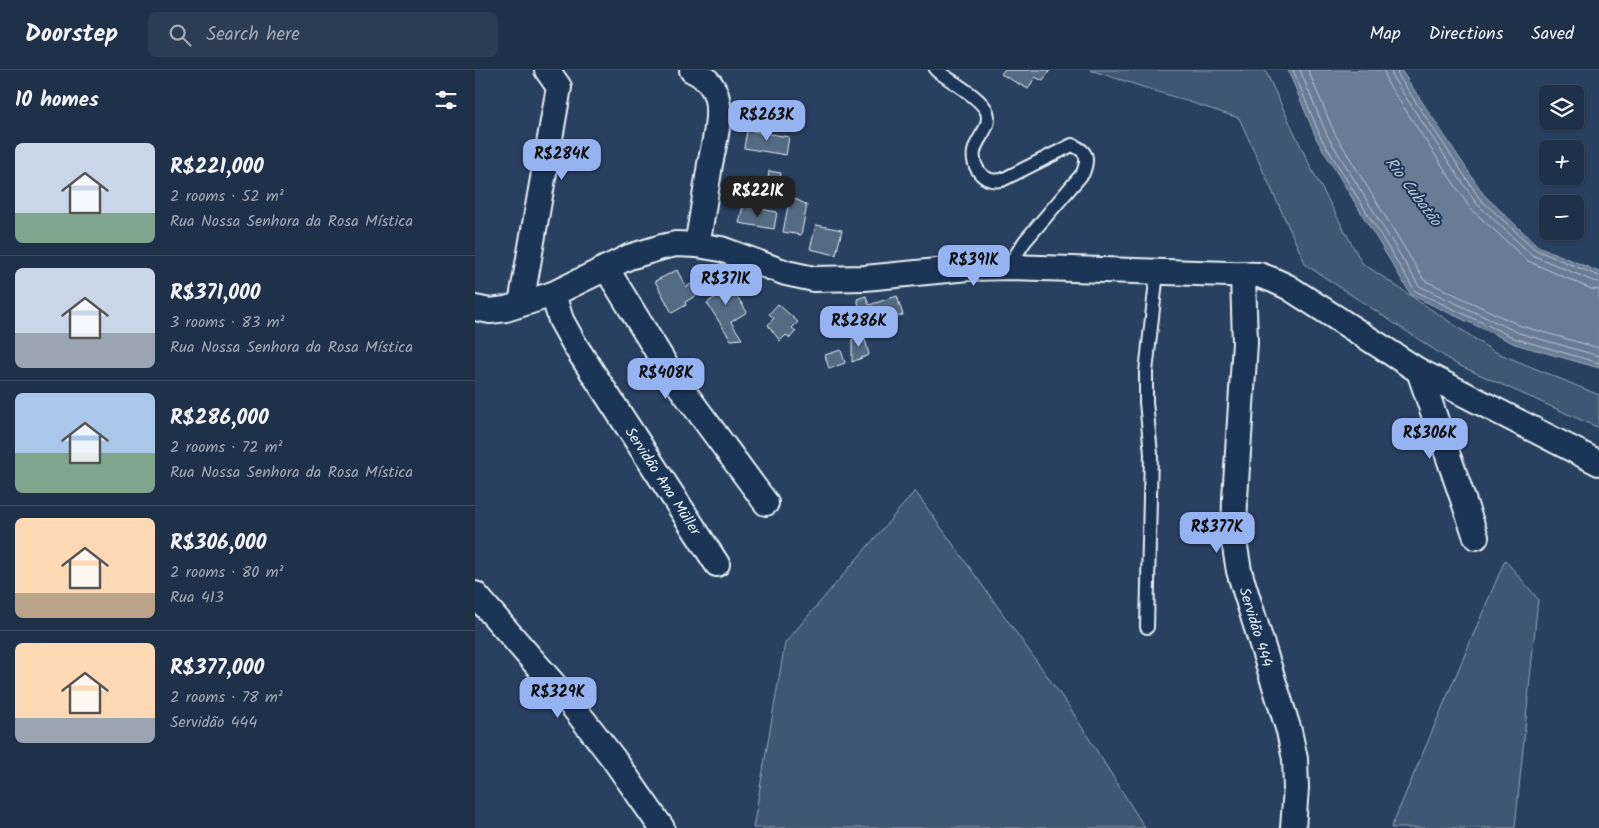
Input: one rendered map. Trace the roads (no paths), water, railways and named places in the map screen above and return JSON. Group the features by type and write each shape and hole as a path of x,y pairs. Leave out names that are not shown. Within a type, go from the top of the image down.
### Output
{"street":[{"path":"521,304 559,87 547,70"},
{"path":"693,70 704,77 712,87 717,107 715,134 697,245"},
{"path":"475,308 490,311 506,309 553,294 629,256 676,244 721,249 786,273 813,279 865,278 968,268 1008,267 1259,276 1288,287 1419,371 1599,463"},
{"path":"606,268 673,377 766,504"},
{"name":"Servidão 444","path":"1243,274 1245,343 1235,498 1235,541 1239,572 1289,731 1293,750 1296,788 1293,828"},
{"name":"Servidão Ana Müller","path":"553,294 561,320 576,347 717,564"},
{"path":"1419,371 1476,537"},
{"path":"475,594 570,703 613,758 662,828"}],"lane":[{"path":"936,70 983,104 988,115 986,128 974,152 975,167 982,175 991,180 1003,180 1072,145 1080,148 1085,154 1087,162 1083,173 1025,241 1008,267"},
{"path":"1147,627 1151,454 1146,402 1146,372 1157,272"}],"water":[{"name":"Rio Cubatão","path":"1288,70 1401,70 1484,195 1538,246 1599,272 1599,368 1515,344 1411,295 1317,140"}]}
